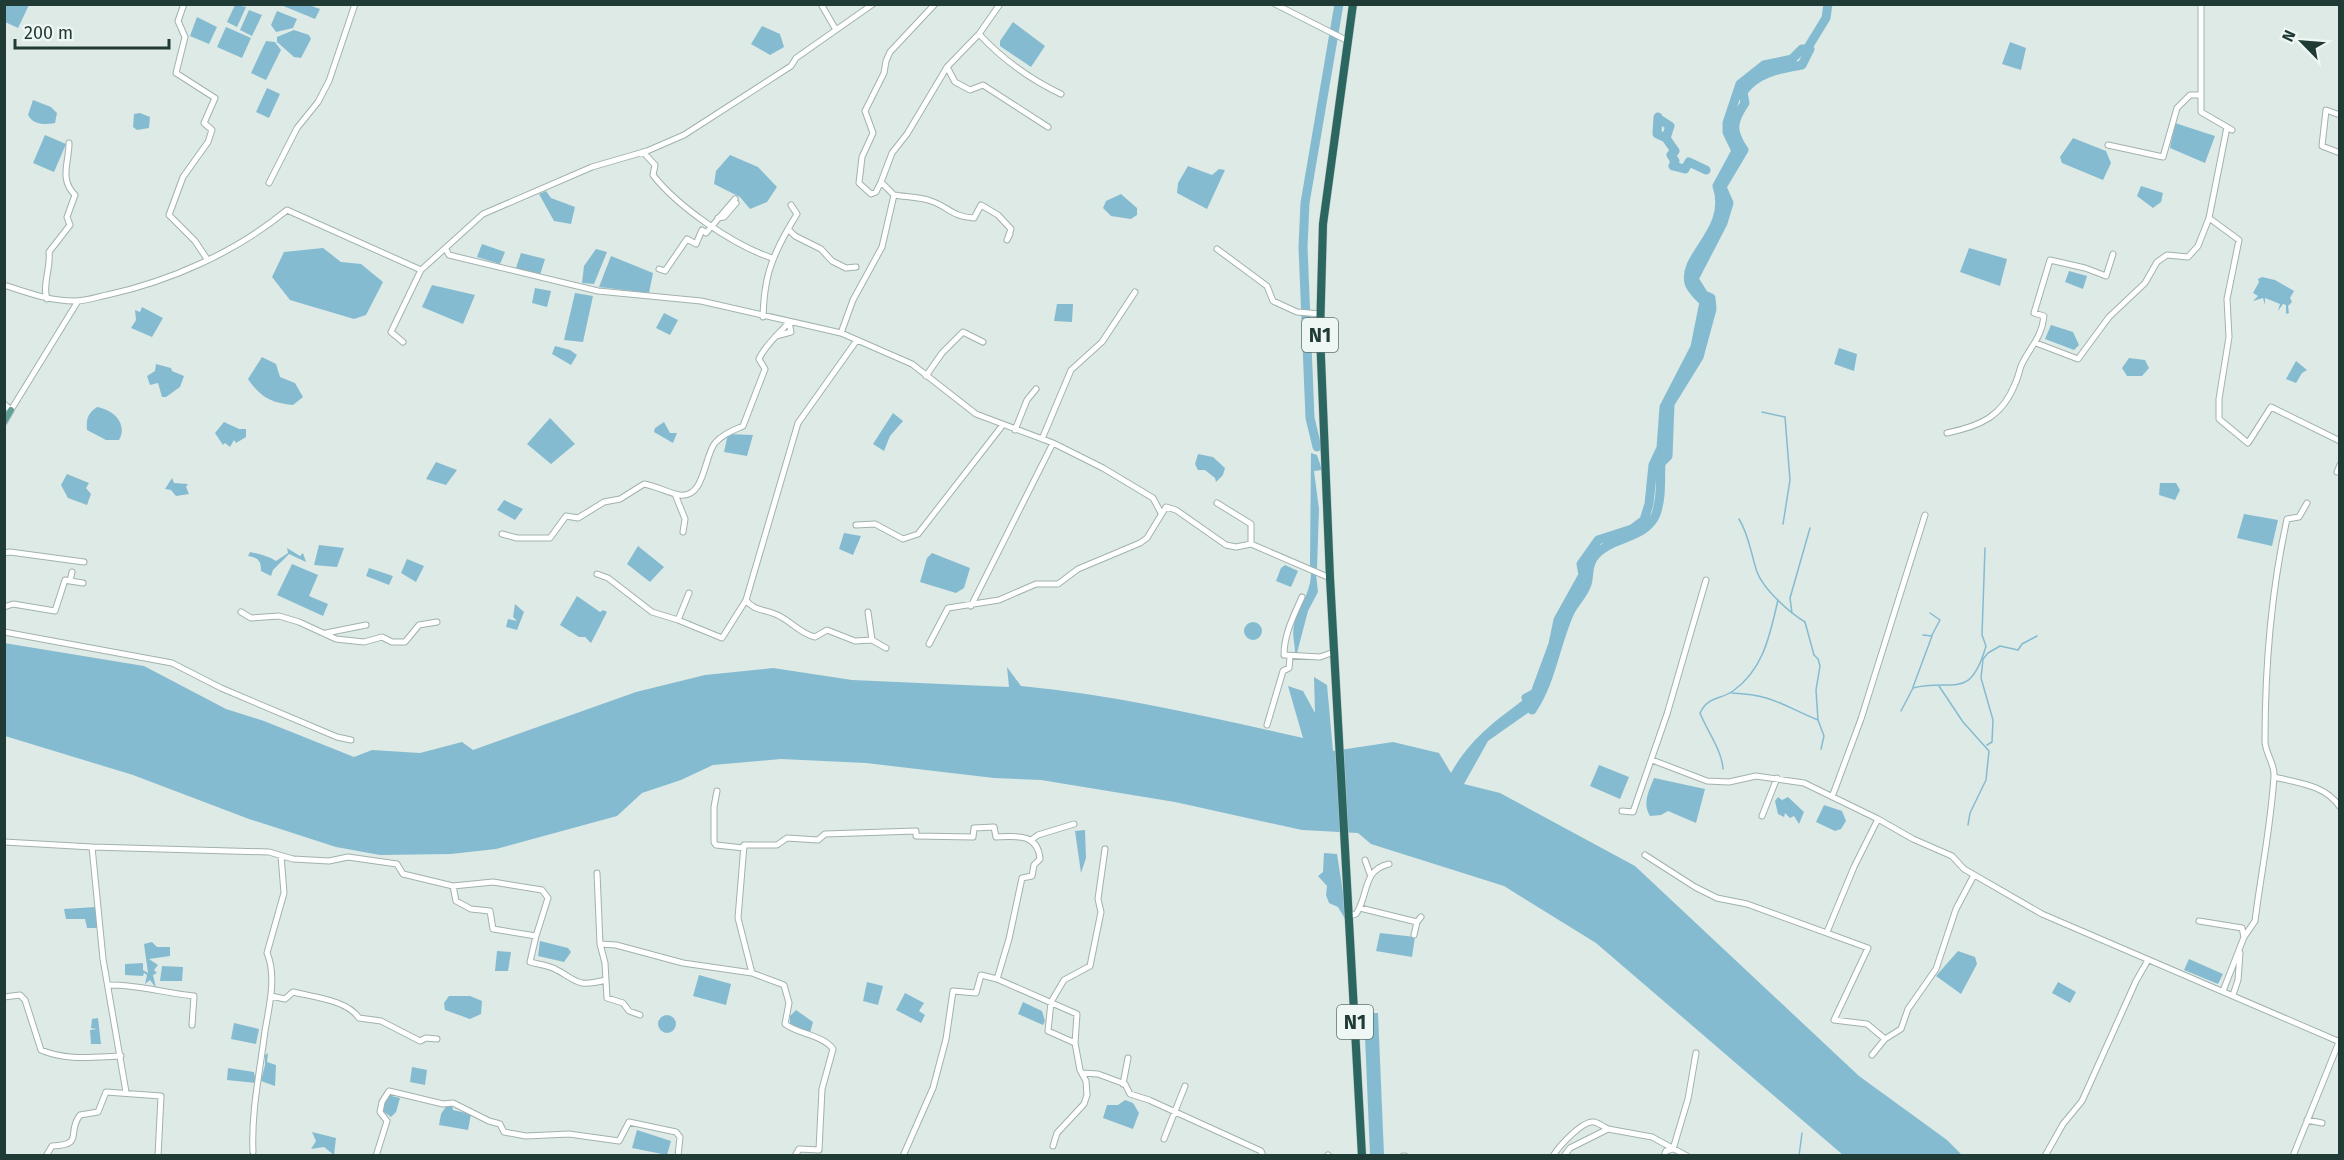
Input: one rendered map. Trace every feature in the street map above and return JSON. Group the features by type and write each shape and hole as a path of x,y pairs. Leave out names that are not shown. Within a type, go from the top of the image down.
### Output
{"highway":[{"name":"N1","path":"1353,4 1323,224 1317,313 1362,1155"}],"main road":[{"path":"4,422 11,410"}],"street":[{"path":"184,4 178,21 185,37 176,73 215,98 204,123 212,130 208,142 183,177 170,215 195,241 207,260"},
{"path":"268,183 297,128 318,102 329,81 355,4"},
{"path":"821,4 836,30"},
{"path":"403,342 391,332 421,270 483,214 592,166 643,152 684,135 791,66 796,58 873,4"},
{"path":"936,4 890,52 884,73 867,102 865,111 873,133 862,157 859,183 871,194 876,192 892,153 913,124 947,67 979,34 1000,4"},
{"path":"1275,4 1348,41"},
{"path":"2036,343 2078,359 2109,316 2145,283 2157,262 2167,255 2188,258 2198,246 2209,218 2230,129 2201,112 2201,4"},
{"path":"979,34 994,51 1007,57 1033,81 1061,94"},
{"path":"947,67 955,82 970,90 983,85 1048,127"},
{"path":"2108,145 2163,157 2177,108 2190,95 2201,95"},
{"path":"2340,115 2326,110 2322,146 2340,153"},
{"path":"47,299 44,292 51,263 49,252 70,225 67,217 75,195 68,188 64,175 69,142"},
{"path":"643,152 655,165 653,175 662,187 732,239 772,258"},
{"path":"881,182 894,195 934,202 955,216 974,218 981,205 998,215 1011,229 1007,240 1010,234"},
{"path":"841,333 854,300 882,247 894,195"},
{"path":"659,269 664,271 687,239 696,244 702,230 706,233 718,218 724,218 737,200"},
{"path":"763,317 764,286 772,258 797,214 790,205"},
{"path":"4,285 47,299 78,301 168,278 257,233 287,210 421,270"},
{"path":"2209,218 2239,240 2228,299 2229,337 2219,399 2219,419 2248,443 2271,407 2340,441"},
{"path":"788,229 795,236 821,249 832,261 846,268 856,267"},
{"path":"446,249 448,255 598,291 701,301 841,333 912,364 976,414 1002,426 1053,443 1145,492 1159,504 1161,513"},
{"path":"1217,249 1267,286 1273,301 1303,312 1317,313"},
{"path":"1947,433 1972,428 1993,418 2015,386 2021,365 2036,343 2044,316 2034,313 2050,260 2085,268 2106,276 2113,254"},
{"path":"1042,439 1071,370 1102,342 1135,292"},
{"path":"4,404 11,410 78,301"},
{"path":"502,534 518,538 550,538 566,516 578,518 604,502 620,499 644,484 679,495 689,493 699,485 713,445 728,432 743,426 765,369 759,359 789,322"},
{"path":"926,376 942,353 963,332 983,342"},
{"path":"597,574 608,578 652,612 722,638 746,600 798,423 857,340"},
{"path":"1015,430 1028,400 1036,389"},
{"path":"856,525 875,524 903,539 918,534 1002,426"},
{"path":"971,606 1053,443"},
{"path":"2340,465 2337,472 2340,472"},
{"path":"674,492 685,519 683,532"},
{"path":"1217,502 1251,524 1251,544"},
{"path":"2223,992 2244,937 2255,921 2274,777 2265,745 2268,636 2275,595 2278,553 2287,519 2299,517 2307,503"},
{"path":"929,644 948,608 999,600 1036,584 1058,584 1078,568 1140,543 1147,538 1166,507 1171,507 1226,545 1236,547 1251,544 1330,578"},
{"path":"1832,797 1861,719 1925,515"},
{"path":"4,553 84,562"},
{"path":"70,581 72,572"},
{"path":"4,607 13,604 55,611 65,580 83,583"},
{"path":"1622,811 1633,812 1652,760 1706,580"},
{"path":"678,620 689,593"},
{"path":"1302,597 1284,644 1284,655 1290,657 1328,656 1335,651"},
{"path":"746,600 752,607 787,619 794,628 806,634 815,637 827,630 855,641 872,640 886,648"},
{"path":"241,612 251,618 279,616 326,633 336,639 352,642 364,642 382,637 392,642 405,642 419,625 437,622"},
{"path":"868,612 872,640"},
{"path":"326,633 366,625"},
{"path":"4,632 172,663 242,697 337,738 351,740"},
{"path":"1268,725 1283,670 1289,668 1290,657"},
{"path":"1652,760 1707,781 1729,782 1756,776 1804,783 1913,839 1952,856 1974,875 2042,914 2081,932 2098,936 2148,960 2339,1042 2293,1155"},
{"path":"2274,777 2306,785 2331,795 2340,807"},
{"path":"1761,816 1777,778"},
{"path":"717,791 714,807 714,842 716,845 744,848"},
{"path":"1827,932 1854,867 1878,819"},
{"path":"1032,840 1038,835 1074,824"},
{"path":"752,973 738,918 744,845 777,845 788,838 818,840 825,834 916,831 916,836 973,837 974,828 994,827 996,837 1023,835 1032,840 1040,859 1034,865 1032,876 1022,878 1009,939 997,979"},
{"path":"4,842 269,852 281,856 317,860 342,860 348,857 397,864 403,874 453,886 493,882 542,890 548,898 530,962 553,968 568,979 586,985 606,980"},
{"path":"92,847 103,959 110,985 126,1092"},
{"path":"1075,1043 1048,1030 1051,1002 1065,979 1090,966 1101,912 1098,903 1105,849"},
{"path":"1645,855 1695,887 1718,898 1747,904 1868,948 1834,1020 1866,1024 1885,1040"},
{"path":"253,1152 256,1100 271,996 272,963 267,953 284,893 281,856"},
{"path":"1365,860 1370,874"},
{"path":"1349,916 1356,914 1360,908 1370,874 1377,866 1389,864"},
{"path":"597,873 600,944 605,963 607,998 623,1003 629,1011 640,1015"},
{"path":"1872,1055 1885,1040 1901,1029 1908,1009 1936,969 1956,909 1974,875"},
{"path":"453,886 456,901 471,909 490,911 493,928 536,936"},
{"path":"1360,908 1419,919 1414,935"},
{"path":"2199,921 2242,928 2244,937"},
{"path":"600,944 616,945 683,963 752,973 783,986 789,1003 785,1024 829,1044 832,1049 822,1089 819,1150 799,1149 795,1155"},
{"path":"2233,995 2238,980 2240,947"},
{"path":"2045,1155 2063,1124 2082,1101 2136,981 2148,960"},
{"path":"903,1155 933,1088 946,1040 953,991 976,993 981,975 997,979 1077,1014 1075,1043 1086,1081 1084,1104 1057,1133 1053,1146"},
{"path":"110,985 137,985 164,993 194,996 192,1025"},
{"path":"271,996 285,999 293,992 325,1000 354,1011 359,1018 381,1021 420,1041 426,1038 437,1039"},
{"path":"4,997 20,995 25,1000 41,1050 51,1055 78,1058 121,1056"},
{"path":"1664,1155 1674,1147 1688,1099 1696,1053"},
{"path":"1128,1059 1123,1084 1128,1096 1149,1100 1174,1113 1204,1124 1261,1151 1263,1155"},
{"path":"1082,1073 1098,1074 1123,1084"},
{"path":"1164,1139 1185,1086"},
{"path":"375,1155 387,1121 380,1112 382,1102 389,1091 443,1104 453,1103 483,1119 500,1124 504,1132 526,1136 569,1134 619,1141 629,1122 676,1132 680,1137 678,1155"},
{"path":"46,1155 52,1146 68,1145 73,1141 77,1119 80,1115 98,1112 104,1092 161,1096 158,1155"},
{"path":"2307,1120 2322,1123"},
{"path":"1553,1155 1561,1144 1588,1122 1595,1122 1608,1129 1652,1137 1687,1155"},
{"path":"1564,1155 1570,1148 1608,1129"}],"water":[{"path":"5,4 29,5 18,28 5,22"},
{"path":"235,5 246,7 237,27 227,22"},
{"path":"281,5 309,5 320,9 315,19"},
{"path":"249,10 262,15 252,36 240,30"},
{"path":"277,11 297,19 293,28 276,32 271,25"},
{"path":"197,17 217,27 209,44 190,36"},
{"path":"1013,22 1045,46 1031,67 1000,46 1000,41"},
{"path":"762,26 780,34 784,47 770,55 751,44"},
{"path":"226,27 251,38 242,58 217,47"},
{"path":"294,30 309,35 311,39 301,58 294,57 277,42 277,37"},
{"path":"266,41 275,42 281,50 266,80 251,73"},
{"path":"2010,42 2026,48 2021,70 2002,64"},
{"path":"267,88 280,94 269,118 256,112"},
{"path":"33,100 51,107 57,113 55,123 40,124 30,118 28,115"},
{"path":"140,113 150,117 149,128 137,130 133,127 134,114"},
{"path":"2175,123 2215,136 2205,163 2170,148"},
{"path":"45,135 66,144 54,172 33,163"},
{"path":"2073,138 2106,151 2111,163 2103,180 2062,163 2060,157"},
{"path":"730,155 758,167 777,187 767,202 750,209 740,197 714,184 716,171"},
{"path":"1188,166 1212,175 1219,169 1225,170 1207,209 1177,193 1178,183"},
{"path":"2141,186 2163,193 2161,202 2153,208 2137,196"},
{"path":"546,191 551,198 575,207 571,224 554,221 539,194"},
{"path":"1121,194 1137,208 1137,215 1131,219 1111,216 1103,208 1106,201"},
{"path":"482,244 505,252 500,264 477,257"},
{"path":"323,248 341,262 361,264 383,282 366,315 354,319 290,300 272,277 284,252"},
{"path":"1969,248 2007,259 2000,286 1960,272"},
{"path":"596,249 607,252 594,284 582,283 584,266"},
{"path":"521,253 545,259 540,275 516,268"},
{"path":"611,256 653,273 649,293 599,287"},
{"path":"2069,271 2087,276 2083,289 2065,282"},
{"path":"2262,277 2275,280 2294,291 2290,298 2292,302 2288,306 2289,313 2286,314 2286,305 2283,304 2278,311 2280,304 2265,298 2265,305 2263,298 2253,301 2258,296 2253,293 2259,282 2258,279"},
{"path":"432,285 475,295 463,324 422,307"},
{"path":"535,288 551,291 547,307 532,303"},
{"path":"575,293 593,296 583,342 564,340"},
{"path":"1057,304 1073,304 1072,322 1054,321"},
{"path":"142,307 163,318 152,337 131,328 136,320 135,310 140,312"},
{"path":"664,313 678,320 670,335 656,328"},
{"path":"2051,325 2073,332 2079,345 2074,350 2045,339"},
{"path":"555,346 570,350 577,355 571,365 552,354"},
{"path":"1839,348 1857,354 1854,371 1834,364"},
{"path":"262,357 276,364 280,377 295,383 303,397 293,405 285,404 272,401 257,390 248,379"},
{"path":"2129,358 2145,360 2149,368 2142,376 2127,376 2122,368"},
{"path":"2296,361 2307,370 2302,373 2296,383 2286,379"},
{"path":"156,364 171,368 172,371 184,376 180,387 166,397 162,397 158,383 150,385 147,376 155,371"},
{"path":"97,407 109,411 118,419 122,429 119,440 106,440 87,430 88,417"},
{"path":"893,413 903,421 890,436 884,451 873,444"},
{"path":"550,418 575,444 551,464 527,444"},
{"path":"224,422 239,429 246,429 246,437 236,443 234,440 230,447 225,443 223,445 215,433"},
{"path":"664,422 670,433 677,433 673,443 654,432 655,428"},
{"path":"728,434 753,435 747,456 724,452"},
{"path":"1311,453 1317,455 1322,470 1314,471 1319,509 1317,569 1310,569"},
{"path":"1198,454 1213,457 1225,468 1223,475 1216,482 1215,478 1205,470 1198,470 1195,464"},
{"path":"436,462 457,470 446,485 426,479"},
{"path":"67,474 89,483 86,488 91,494 87,505 68,498 61,485"},
{"path":"172,478 174,483 188,484 186,487 189,494 176,496 171,490 165,489"},
{"path":"2160,483 2176,483 2180,490 2175,500 2159,495"},
{"path":"504,500 523,509 515,520 497,510"},
{"path":"2244,514 2278,520 2272,546 2237,538"},
{"path":"844,533 861,536 853,555 839,549"},
{"path":"319,545 344,548 337,567 314,565"},
{"path":"638,546 664,567 650,582 627,564"},
{"path":"287,548 300,556 303,553 306,562 289,554 273,570 271,576 261,571 258,560 248,556 250,552 276,561 288,553"},
{"path":"932,553 970,568 964,588 956,593 920,582 927,558"},
{"path":"407,559 424,566 416,582 401,573"},
{"path":"292,564 318,575 309,596 328,604 323,616 277,595"},
{"path":"1285,565 1298,571 1291,587 1276,581 1281,568"},
{"path":"369,568 393,576 389,585 366,576"},
{"path":"1311,572 1316,574 1318,592 1308,611 1297,653 1295,653 1294,626 1308,592"},
{"path":"577,596 600,612 603,610 607,612 591,643 585,637 579,637 560,625"},
{"path":"515,604 524,612 517,630 506,627 508,619 517,621 513,617"},
{"path":"1253,622 1259,625 1262,631 1259,637 1253,640 1247,637 1244,631 1247,625"},
{"path":"4,643 144,666 226,709 264,721 354,757 372,750 420,753 462,742 473,750 636,692 705,675 773,668 852,680 1009,687 1007,667 1021,686 1128,701 1303,738 1288,686 1303,691 1315,713 1314,677 1327,685 1333,751 1393,742 1439,753 1451,773 1475,740 1526,698 1532,710 1488,741 1464,784 1500,793 1635,866 1859,1076 1947,1140 1962,1155 1843,1155 1596,943 1504,886 1371,844 1358,833 1302,830 1175,802 1041,780 994,778 866,763 781,759 713,765 681,780 642,793 617,816 496,849 451,854 380,855 336,847 249,819 133,775 5,736"},
{"path":"1599,765 1629,777 1620,799 1590,786"},
{"path":"1654,778 1705,789 1696,823 1668,811 1661,815 1650,816 1646,802"},
{"path":"1778,797 1782,800 1788,797 1804,812 1799,824 1794,816 1790,818 1785,813 1784,817 1778,814 1775,801"},
{"path":"1824,805 1842,811 1846,821 1841,829 1835,831 1816,822"},
{"path":"1085,830 1086,858 1081,873 1075,831"},
{"path":"1324,853 1337,854 1348,924 1338,907 1329,903 1326,895 1327,886 1318,876 1323,872"},
{"path":"96,907 98,928 87,928 85,919 66,919 64,909"},
{"path":"1380,933 1415,937 1412,957 1376,951"},
{"path":"540,941 568,948 571,952 564,962 538,956"},
{"path":"152,942 157,947 170,947 170,956 149,959 158,965 154,970 157,973 153,975 156,988 150,980 145,984 147,975 144,973 143,976 125,975 125,964 143,963 143,970 148,973 144,944"},
{"path":"497,951 511,952 508,971 495,971"},
{"path":"1958,951 1975,957 1977,964 1961,994 1936,976"},
{"path":"2189,959 2223,974 2218,984 2184,970"},
{"path":"162,966 183,967 182,981 160,981"},
{"path":"699,975 731,984 726,1005 693,996"},
{"path":"867,982 883,986 878,1005 863,1001"},
{"path":"2058,982 2076,992 2070,1003 2052,993"},
{"path":"905,993 924,1003 919,1011 925,1015 921,1023 896,1010"},
{"path":"449,996 470,996 482,1001 481,1014 470,1019 445,1010 444,1003"},
{"path":"1023,1002 1042,1011 1045,1021 1043,1025 1018,1014"},
{"path":"796,1010 813,1022 810,1033 790,1024 790,1016"},
{"path":"1364,1013 1378,1013 1384,1155 1370,1155"},
{"path":"667,1015 673,1018 676,1024 673,1030 667,1033 661,1030 658,1024 661,1018"},
{"path":"98,1018 101,1044 91,1044 90,1030 97,1029 91,1028 92,1019"},
{"path":"234,1023 259,1029 256,1044 231,1039"},
{"path":"268,1053 267,1062 276,1065 275,1086 261,1081 265,1055"},
{"path":"412,1067 427,1070 425,1085 410,1082"},
{"path":"228,1068 254,1072 256,1083 227,1080"},
{"path":"387,1095 400,1098 396,1112 391,1117 383,1111"},
{"path":"1125,1100 1133,1103 1139,1113 1133,1129 1103,1118 1107,1105 1118,1105"},
{"path":"447,1105 452,1105 453,1110 471,1114 468,1130 439,1125 441,1114"},
{"path":"637,1130 671,1141 667,1155 632,1148"},
{"path":"312,1132 336,1138 334,1155 324,1147 311,1149 316,1141"}],"waterway":[{"path":"1317,447 1310,418 1303,247 1305,203 1339,4"},
{"path":"1807,49 1826,18 1828,4"},
{"path":"1802,49 1810,49 1802,65 1777,70 1762,76 1743,92 1745,103 1736,121 1735,132 1744,150 1722,187 1729,203 1723,223 1694,279 1704,295 1711,298 1712,309 1699,357 1670,404 1668,456 1661,463 1660,495 1656,514 1644,529 1609,545 1592,560 1586,588 1570,612 1549,675 1532,710 1526,698 1535,693 1553,644 1558,620 1583,575 1581,564 1598,540 1632,529 1644,520 1649,504 1653,465 1661,448 1664,407 1695,347 1704,302 1690,286 1689,273 1713,229 1720,202 1717,186 1736,151 1727,132 1727,123 1740,84 1764,65 1792,59 1802,49"},
{"path":"1658,117 1657,134 1666,138"},
{"path":"1659,119 1670,126 1666,138 1675,151 1671,155 1675,161 1673,166 1685,169 1689,162 1706,170"},
{"path":"1762,412 1785,417 1790,480 1783,524"},
{"path":"1739,519 1760,579 1778,600 1805,622 1814,655 1820,666 1816,690 1818,720 1824,736 1821,749"},
{"path":"1792,613 1790,598 1810,528"},
{"path":"1901,711 1913,688 1958,684 1973,675 1980,663 1986,646 1982,635 1985,548"},
{"path":"1723,769 1717,748 1700,713 1711,701 1728,694 1744,682 1759,662 1778,600"},
{"path":"1930,613 1940,620 1932,635"},
{"path":"1913,687 1932,636 1923,635"},
{"path":"1987,745 1992,742 1993,720 1981,678 1983,659 2000,646 2018,650 2022,644 2037,636"},
{"path":"1939,686 1963,722 1989,751 1986,780 1970,813 1968,825"},
{"path":"1732,693 1768,698 1818,720"},
{"path":"1799,1156 1802,1133"}]}
